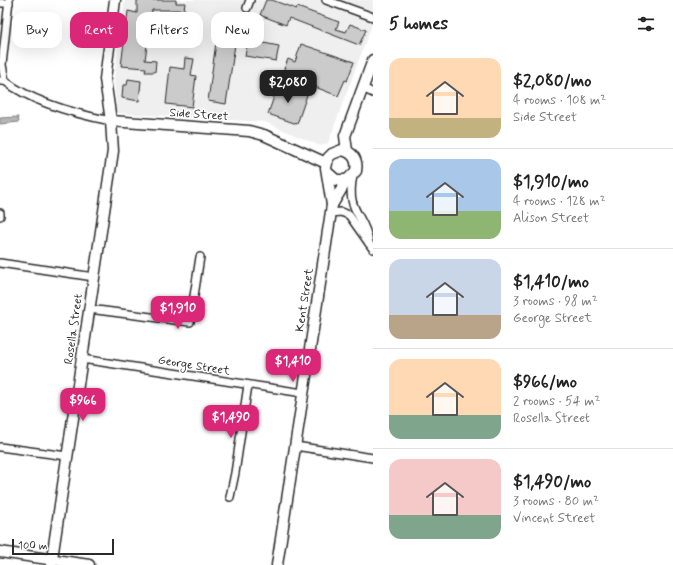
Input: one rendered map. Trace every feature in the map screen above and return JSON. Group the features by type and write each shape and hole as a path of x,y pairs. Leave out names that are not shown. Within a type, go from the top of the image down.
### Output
{"street":[{"name":"Rosella Street","path":"52,562 113,151 111,121 104,79 115,0"},
{"path":"247,8 250,0"},
{"path":"326,0 373,17"},
{"path":"0,3 9,2 2,65 2,81 18,91 79,115 111,121"},
{"path":"347,151 345,136 373,60"},
{"path":"363,88 373,93"},
{"name":"Side Street","path":"111,121 249,131 264,135 327,168"},
{"path":"350,178 336,180 327,168 332,154 342,150 347,151 356,159 357,165 350,178 352,204 368,236 371,246"},
{"name":"Kent Street","path":"277,565 331,209 327,168"},
{"name":"Kent Street","path":"331,209 350,178"},
{"path":"331,209 349,215 371,246"},
{"path":"89,309 190,322 200,258"},
{"path":"0,263 94,277"},
{"name":"George Street","path":"82,359 303,393"},
{"path":"230,497 236,473 248,385"},
{"path":"295,446 373,458"},
{"path":"0,447 67,456"},
{"path":"0,552 52,562 89,565"}],"shaded area":[{"path":"125,0 373,0 373,22 328,143 320,146 265,122 117,113 114,78 118,48 128,48 128,12 123,12"},
{"path":"18,117 19,122 0,124 0,118"}],"building":[{"path":"137,0 176,0 176,3 185,3 184,10 152,10 152,12 137,12"},
{"path":"266,0 272,0 339,22 336,29 346,32 350,24 366,30 359,45 289,18 286,25 264,17 264,12 261,12"},
{"path":"128,11 136,13 136,48 147,48 145,60 156,61 155,72 145,72 146,68 121,66 123,48 128,48"},
{"path":"264,43 279,46 276,61 245,56 246,48 264,48"},
{"path":"301,44 354,62 347,81 345,80 338,96 282,74 288,59 295,62"},
{"path":"215,48 234,48 226,104 208,101"},
{"path":"185,58 194,59 191,75 196,76 192,107 166,104 170,67 184,69"},
{"path":"128,79 141,81 139,101 122,98 123,85 127,85"},
{"path":"278,85 307,95 297,124 268,114"}]}
